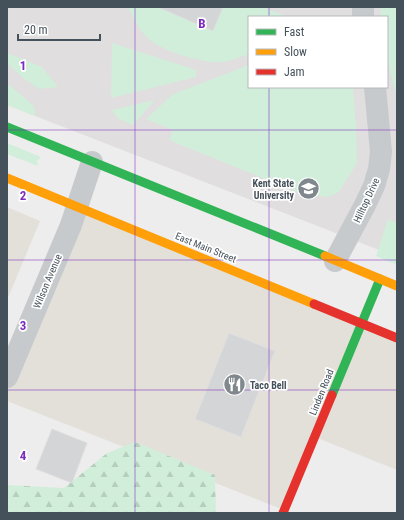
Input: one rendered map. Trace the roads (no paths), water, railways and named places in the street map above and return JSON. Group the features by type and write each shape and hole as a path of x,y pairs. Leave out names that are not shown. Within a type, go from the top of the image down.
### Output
{"main road":[{"path":"7,126 397,286"},
{"name":"East Main Street","path":"7,178 397,338"},
{"name":"Linden Road","path":"283,513 380,279"}],"street":[{"name":"Hilltop Drive","path":"335,261 365,205 374,186 379,169 381,152 375,88"},
{"name":"Wilson Avenue","path":"7,378 71,225 92,162"}],"place":[{"name":"Kent State University","path":"309,189"},
{"name":"Taco Bell","path":"235,385"}]}
